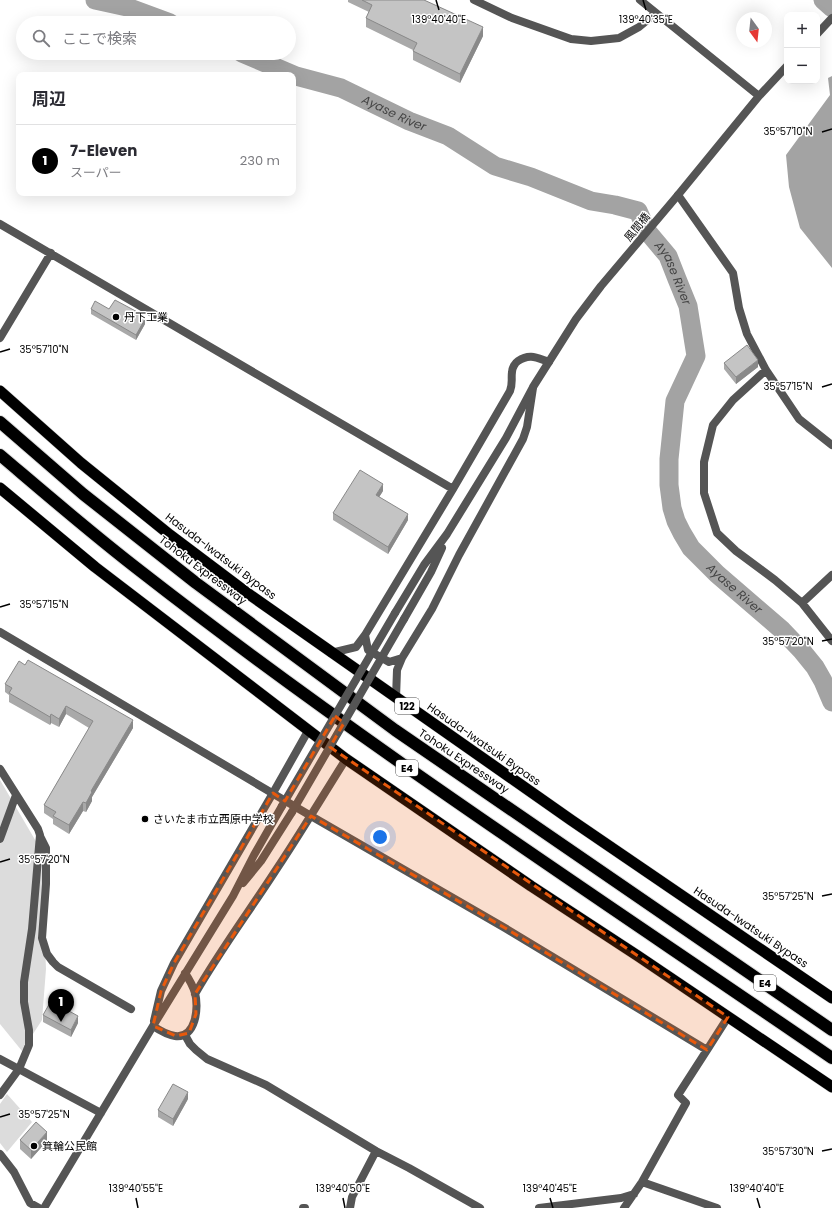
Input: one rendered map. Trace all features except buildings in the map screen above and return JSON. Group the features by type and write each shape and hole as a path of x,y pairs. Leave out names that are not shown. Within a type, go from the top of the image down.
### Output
{"highway":[{"name":"Hasuda-Iwatsuki Bypass","path":"0,391 81,463 170,535 243,590 571,820 832,998"},
{"name":"Tohoku Expressway","path":"0,422 83,494 196,583 394,730 832,1030"},
{"name":"E4","path":"0,454 137,569 377,747 832,1058"},
{"path":"0,488 95,567 346,759 530,886 832,1086"}],"street":[{"path":"474,0 512,18 571,39 591,41 619,38 639,27 656,13"},
{"path":"640,0 759,96"},
{"path":"820,31 832,18"},
{"name":"風間橋","path":"448,534 506,438 533,387 576,319 601,286 759,96 784,69"},
{"path":"678,195 733,273 747,334 766,370 799,419 832,445"},
{"path":"0,224 453,489"},
{"path":"0,338 50,253"},
{"path":"331,653 356,646 365,635 510,391 512,385 512,371 515,362 525,356 535,357 549,362"},
{"path":"766,370 733,400 713,425 704,462 704,493 717,534 736,551 775,580 802,603 832,641"},
{"path":"396,698 397,670 402,658 432,610 459,555 523,439 527,427 533,387"},
{"path":"44,1208 233,896 282,806 395,613 424,565 448,534"},
{"path":"233,896 261,861 292,812 431,572 448,534"},
{"path":"802,603 832,575"},
{"path":"0,632 273,794 505,928 707,1050"},
{"path":"365,635 368,650 389,662 402,658"},
{"path":"153,1026 156,1005 174,962 273,794 308,731"},
{"path":"195,994 311,816 346,759"},
{"path":"0,769 38,829 46,848 46,884 42,938 47,954 58,967 131,1009"},
{"path":"0,839 16,795"},
{"path":"0,1095 19,1069 29,1045 29,1030 24,1002 24,982 32,929 40,835"},
{"path":"153,1026 176,1036 185,1035 189,1032 193,1025 197,1004 195,994 185,973"},
{"path":"624,1208 642,1182 686,1103 678,1095 728,1016"},
{"path":"185,1035 190,1044 207,1059 266,1085 376,1150 480,1208"},
{"path":"0,1059 101,1112"},
{"path":"350,1208 352,1197 376,1150"},
{"path":"0,1154 14,1172 30,1203 40,1208"},
{"path":"642,1182 717,1208"},
{"path":"539,1208 621,1198 634,1194"}],"highlighted area":[{"path":"335,716 344,723 330,747 728,1017 707,1050 505,928 311,816 195,994 196,1014 189,1033 176,1036 153,1026 161,991 174,963 273,793 285,801"}],"shaded area":[{"path":"832,76 832,268 800,228 789,187 786,155 830,95 828,78"},
{"path":"0,780 41,850 46,969 42,1020 22,1051 0,1024"},
{"path":"7,1094 32,1122 7,1152 0,1143 0,1104"}],"waterway":[{"name":"Ayase River","path":"95,0 127,7 151,16"},
{"path":"823,0 832,8"},
{"name":"Ayase River","path":"258,60 287,72"},
{"name":"Ayase River","path":"296,76 341,88 409,121 448,136 495,166 531,177 591,201 638,211 647,231 668,256 688,306 696,356 675,401 669,459 669,485 672,508 676,521 691,548 717,574 782,630 802,651 815,667 832,702"}],"place":[{"name":"丹下工業","path":"116,317"},
{"name":"さいたま市立西原中学校","path":"145,819"},
{"name":"7-Eleven","path":"61,1022"},
{"name":"箕輪公民館","path":"34,1146"}]}
